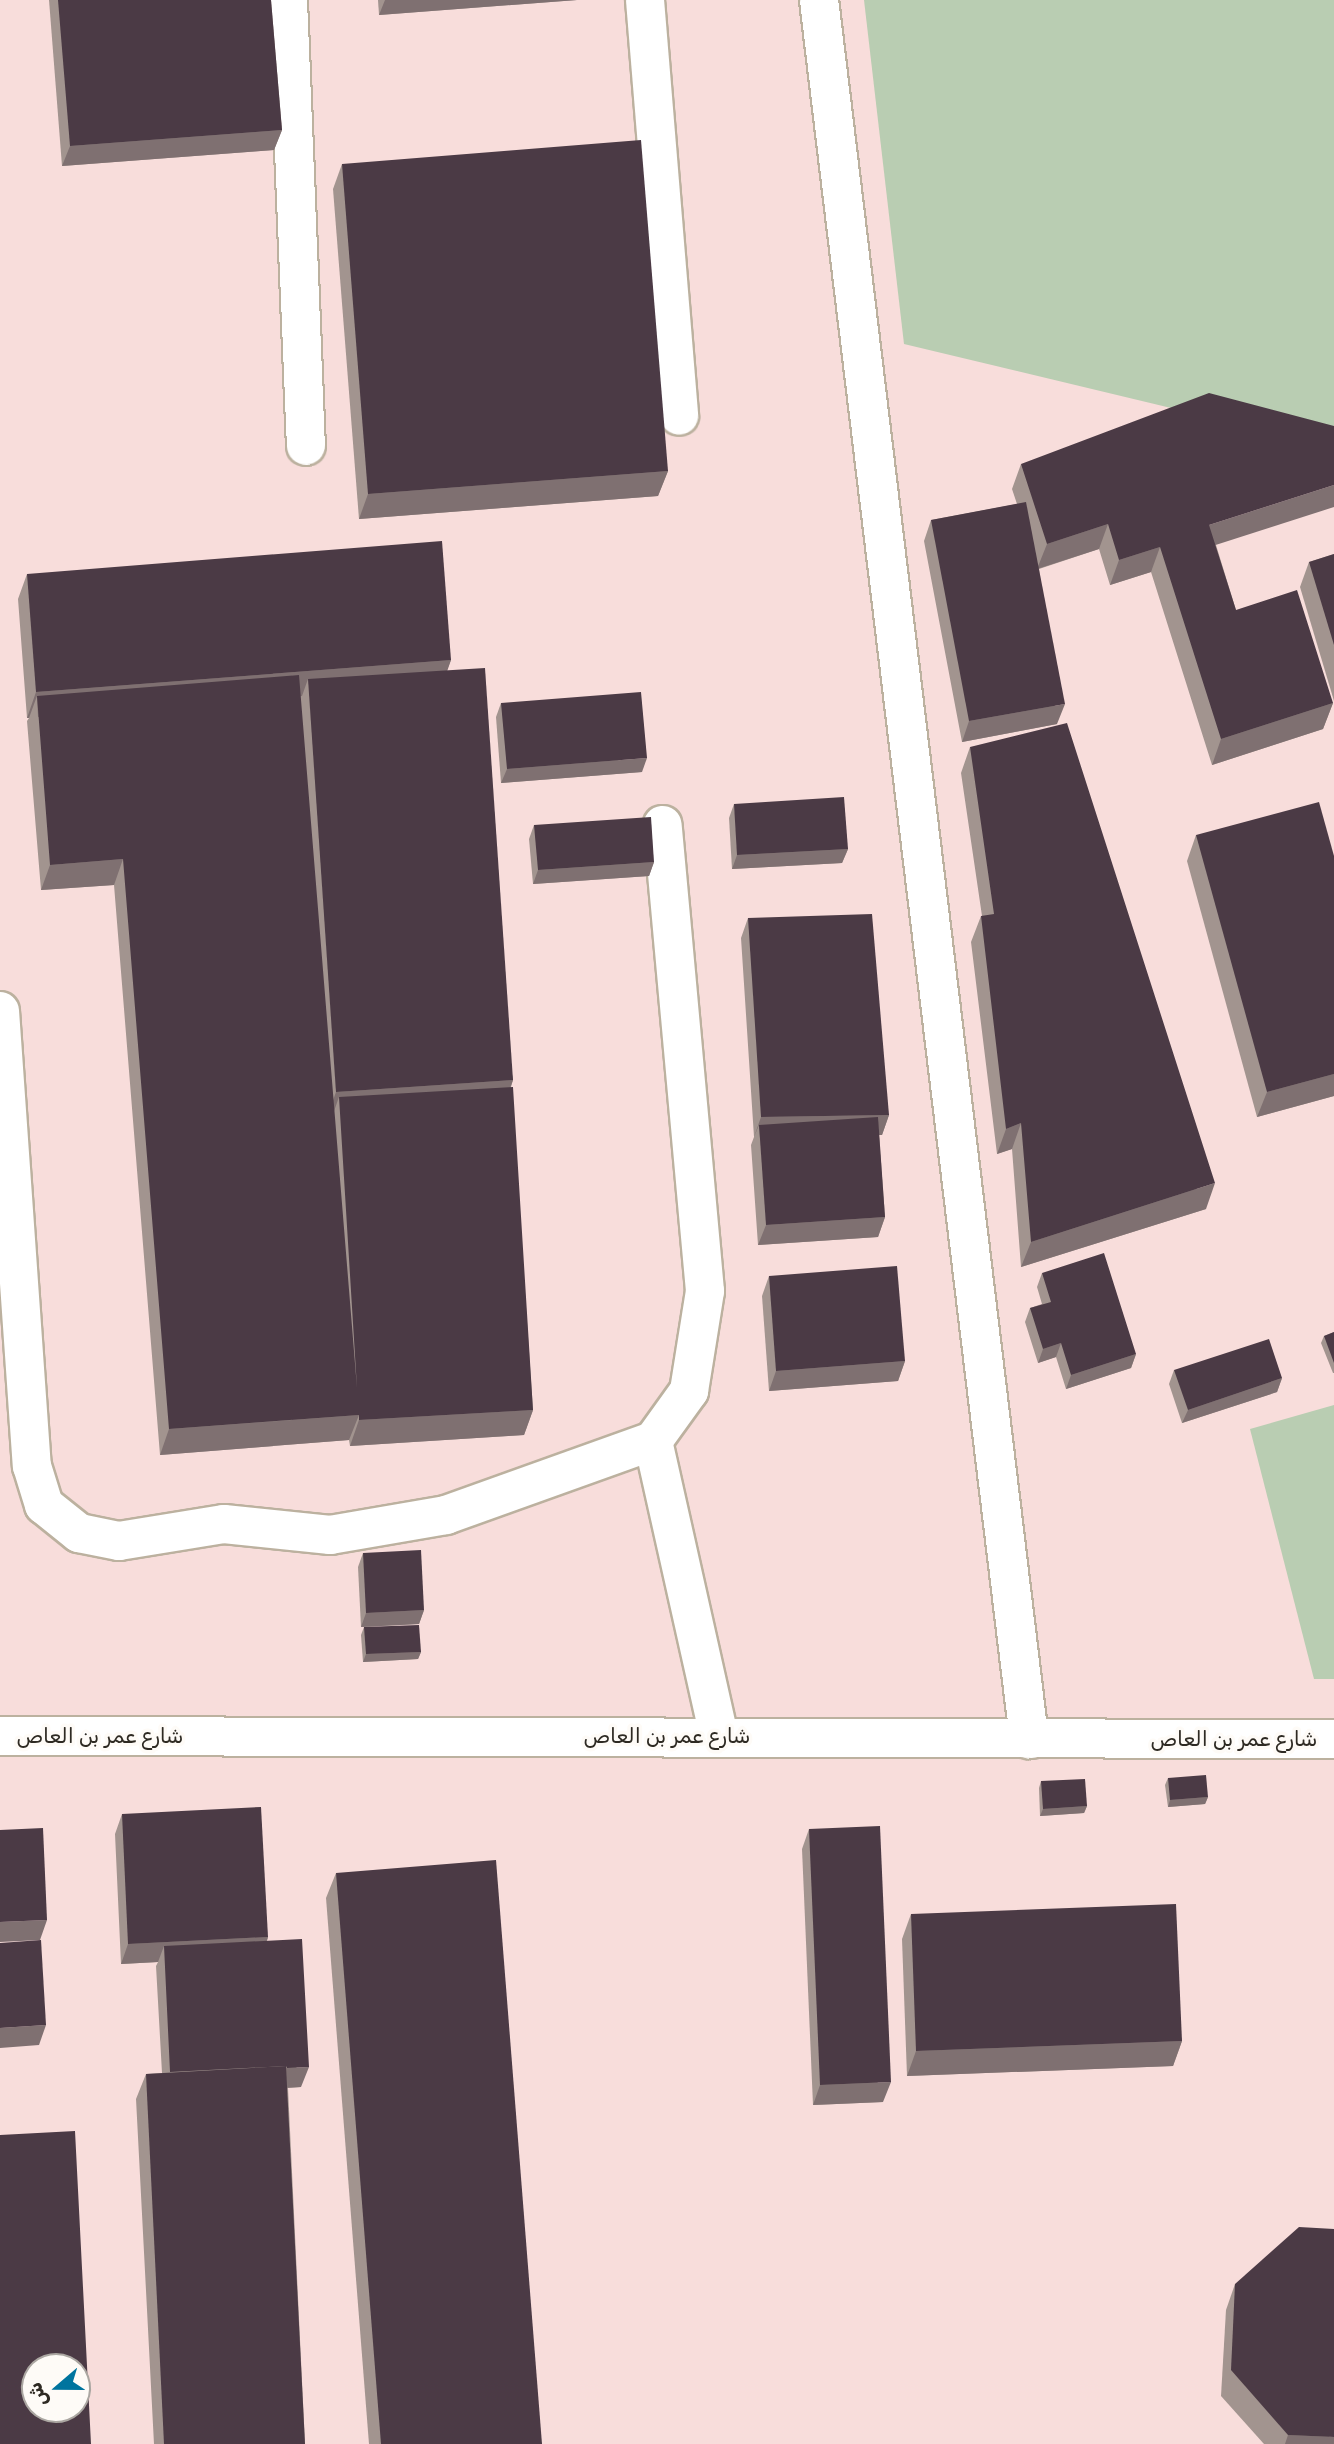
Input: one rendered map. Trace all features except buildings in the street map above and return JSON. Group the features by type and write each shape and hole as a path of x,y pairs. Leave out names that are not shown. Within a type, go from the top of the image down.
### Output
{"street":[{"path":"288,0 306,446"},
{"path":"645,0 679,416"},
{"path":"819,0 1029,1739"},
{"path":"0,1011 32,1466 44,1505 79,1533 119,1541 224,1524 330,1535 446,1515 653,1441 689,1391 705,1291 663,825"},
{"path":"653,1441 719,1736"},
{"name":"شارع عمر بن العاص","path":"0,1736 1334,1739"}],"shaded area":[{"path":"0,0 1334,0 1334,2444 0,2444"}],"green space":[{"path":"864,0 1334,0 1334,447 904,344"},
{"path":"1334,1405 1334,1679 1314,1679 1250,1429"}]}
